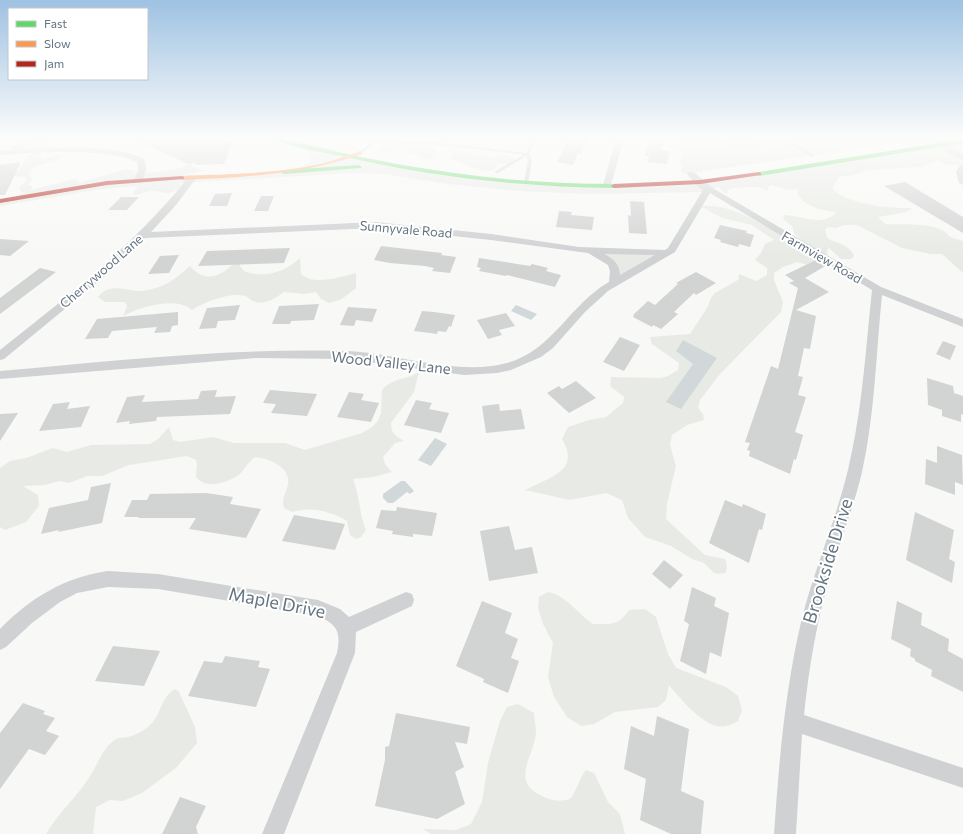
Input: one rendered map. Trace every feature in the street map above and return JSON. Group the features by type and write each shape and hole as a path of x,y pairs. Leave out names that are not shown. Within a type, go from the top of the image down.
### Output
{"main road":[{"path":"0,201 97,185 138,180 193,177"},
{"path":"483,177 698,182 742,177"},
{"path":"518,177 527,179"},
{"path":"608,181 656,177"}],"street":[{"name":"Cherrywood Lane","path":"0,356 105,270 142,235 193,177"},
{"path":"608,181 609,177"},
{"name":"Farmview Road","path":"694,177 708,189 877,288 963,323"},
{"name":"Wood Valley Lane","path":"0,375 256,354 346,356 457,370 497,369 523,362 549,346 594,297 614,282 669,252 675,247 708,189"},
{"name":"Sunnyvale Road","path":"142,235 376,225 491,237 579,250 669,252"},
{"path":"579,250 602,256 611,262 616,271 614,282"},
{"name":"Brookside Drive","path":"785,834 793,721 803,650 818,588 847,499 858,456 871,364 877,288"},
{"name":"Maple Drive","path":"0,641 31,613 62,592 76,586 110,579 159,582 318,608 334,615 347,627"},
{"path":"273,834 344,660 349,638 347,627 406,600"},
{"path":"793,721 963,778"}],"shaded area":[{"path":"25,177 31,177 33,179 27,185 32,186 31,190 74,179 78,180 78,183 99,177 284,177 179,183 181,186 169,193 151,191 135,195 133,193 138,186 102,189 0,206 0,201 25,193 21,192 19,188 26,181"},
{"path":"404,177 488,177 552,184 698,182 731,177 840,177 832,188 846,198 857,202 893,208 912,208 906,212 878,217 885,224 930,226 938,228 950,237 963,241 963,273 942,254 931,254 902,248 857,225 844,225 836,228 828,227 825,230 828,239 847,247 854,256 851,259 841,259 828,247 827,255 829,258 827,263 808,265 797,262 783,267 774,273 774,280 783,302 781,312 720,374 700,400 698,408 703,414 704,420 687,425 672,435 670,445 676,466 667,504 666,519 705,555 725,559 727,566 726,571 725,573 718,574 713,572 704,563 692,559 671,546 645,537 628,518 622,500 606,493 570,500 525,490 553,477 565,466 568,459 567,450 562,439 568,427 589,420 606,417 623,403 624,397 610,386 611,377 661,378 678,370 679,363 652,344 650,337 690,334 715,293 738,280 739,274 756,281 767,275 767,268 755,260 761,253 765,244 774,240 752,225 722,218 700,206 723,208 745,215 785,238 785,242 793,245 806,244 794,233 792,226 784,220 783,215 818,220 831,217 837,212 815,208 805,202 797,194 799,189 789,190 771,185 768,187 768,191 759,187 732,188 728,190 727,194 720,189 721,187 707,189 705,192 588,194 520,191 448,184"},
{"path":"594,253 669,253 614,282 616,271"},
{"path":"240,257 240,266 244,271 259,274 274,273 288,267 300,258 301,274 306,278 327,280 356,273 356,288 342,299 329,303 321,299 316,292 304,294 284,292 274,299 261,303 252,301 245,296 232,295 210,301 192,310 185,306 167,303 148,306 123,316 127,306 125,302 105,302 98,297 107,290 116,288 138,291 159,287 172,281 190,266 203,276 210,277 228,268"},
{"path":"516,305 537,314 531,320 511,311"},
{"path":"683,340 717,358 681,409 666,402 693,364 676,351"},
{"path":"419,372 414,392 391,423 393,432 404,441 395,443 383,457 385,464 392,472 374,477 353,479 366,530 361,537 356,539 350,535 347,521 341,517 320,510 306,509 292,512 284,508 283,499 288,484 286,473 278,464 266,459 255,457 240,474 217,484 200,481 196,477 196,460 187,456 129,465 102,476 87,476 69,483 59,481 45,485 23,486 38,495 39,506 26,522 5,530 0,527 0,468 10,461 26,458 53,448 67,452 91,445 150,444 158,439 169,427 173,440 180,442 213,437 234,443 285,443 305,450 362,433 372,427 378,421 381,413 382,390 395,381"},
{"path":"435,438 447,444 431,466 418,460"},
{"path":"401,481 405,481 414,491 410,494 407,492 393,503 388,503 383,498 383,494"},
{"path":"548,592 561,597 593,624 614,623 621,619 629,610 645,609 656,617 668,654 676,668 726,687 738,696 742,710 738,721 728,726 710,724 694,712 669,685 666,700 658,707 615,712 594,724 581,726 567,717 554,697 548,677 553,643 543,624 538,608 539,597"},
{"path":"175,689 179,692 195,727 197,743 176,768 142,793 123,801 110,800 96,807 93,834 46,834 56,819 85,784 111,742 119,738 131,736 147,728 155,719 166,697"},
{"path":"518,704 534,713 536,732 535,741 526,766 525,775 531,789 551,800 559,801 570,799 586,770 594,773 608,802 620,814 625,834 431,834 423,829 456,830 471,824 482,802 488,763 500,721 507,707"}],"building":[{"path":"0,177 14,177 5,195 0,195"},
{"path":"905,182 963,217 963,233 884,186"},
{"path":"232,193 227,206 209,206 215,194"},
{"path":"261,196 274,196 268,211 254,211"},
{"path":"121,197 139,197 127,210 108,210"},
{"path":"630,201 644,202 647,234 629,233 628,215 631,216"},
{"path":"559,211 572,212 571,215 594,217 592,230 556,227"},
{"path":"720,225 747,231 746,233 754,235 750,247 739,244 738,247 720,242 721,240 714,238"},
{"path":"0,239 29,241 10,256 0,255"},
{"path":"381,246 442,253 441,255 456,257 450,273 432,271 434,268 425,266 374,260"},
{"path":"290,248 284,263 198,266 207,251"},
{"path":"179,255 169,273 148,274 160,256"},
{"path":"479,258 530,266 532,264 548,268 546,271 561,275 555,287 507,275 479,271 481,268 477,267"},
{"path":"818,259 827,265 805,278 829,292 796,310 816,316 810,349 804,348 798,376 803,377 798,395 806,397 795,432 803,435 796,460 794,459 790,474 749,456 750,451 747,450 750,443 745,442 771,366 778,369 798,288 789,283 794,281 785,275"},
{"path":"40,268 56,272 0,314 0,298"},
{"path":"696,272 716,283 696,295 694,293 674,312 678,314 661,329 653,325 652,327 633,317 633,315 648,301 655,305 678,284 676,283"},
{"path":"319,304 314,320 291,321 290,324 272,324 279,306"},
{"path":"240,305 235,320 218,321 216,328 199,329 207,308"},
{"path":"348,307 377,309 372,322 356,320 354,326 340,325"},
{"path":"422,311 455,315 451,327 449,326 446,332 438,331 437,334 414,331"},
{"path":"178,312 178,325 172,326 170,332 154,333 157,327 112,331 108,338 85,339 97,319"},
{"path":"506,313 515,326 499,330 502,335 488,339 477,320"},
{"path":"620,337 640,345 624,371 603,362"},
{"path":"943,341 956,346 950,360 936,354"},
{"path":"927,378 953,386 954,393 963,396 963,415 961,414 961,422 942,416 942,410 928,405"},
{"path":"576,381 596,398 569,413 547,393 559,386 562,389"},
{"path":"217,390 215,397 236,396 230,414 157,417 156,421 129,424 130,421 116,423 127,397 145,395 142,402 198,399 201,391"},
{"path":"270,390 317,394 307,416 271,413 276,404 263,403"},
{"path":"349,392 364,394 361,400 379,403 371,422 337,417"},
{"path":"416,400 432,403 429,409 449,413 441,433 404,425"},
{"path":"70,402 67,409 90,406 81,427 39,431 53,404"},
{"path":"499,404 500,411 521,409 525,429 486,433 482,406"},
{"path":"18,413 0,441 0,414"},
{"path":"937,446 962,455 963,485 955,482 955,495 925,484 926,459 937,463"},
{"path":"111,483 102,523 41,534 49,508 88,500 91,487"},
{"path":"206,493 233,497 230,504 261,509 246,538 189,529 196,518 124,517 132,500 147,500 150,494"},
{"path":"725,500 742,507 743,504 766,514 762,530 759,529 749,563 709,543"},
{"path":"397,507 437,513 432,536 413,534 413,537 392,534 393,531 376,528 381,510 396,511"},
{"path":"915,512 954,530 949,559 955,562 952,583 906,560"},
{"path":"294,515 345,524 335,550 282,541"},
{"path":"509,526 515,550 532,547 538,573 489,581 480,531"},
{"path":"664,560 683,575 670,589 652,574"},
{"path":"692,587 716,598 714,606 729,613 721,657 710,652 706,674 680,661 689,624 684,621"},
{"path":"482,601 512,613 505,633 518,639 511,658 519,661 508,693 483,682 484,679 456,666"},
{"path":"897,601 922,613 921,625 949,639 948,651 963,659 963,692 931,676 932,670 915,661 915,659 910,656 911,649 891,639"},
{"path":"113,646 160,651 144,686 95,681"},
{"path":"225,656 260,661 258,667 270,669 256,707 188,696 204,661 222,663"},
{"path":"23,703 45,711 43,714 55,718 46,731 59,736 45,755 29,749 0,789 0,733"},
{"path":"396,713 470,727 467,744 455,742 464,767 455,772 465,804 437,819 375,806 385,760 385,747 389,746"},
{"path":"657,716 689,729 681,791 704,801 701,834 671,834 640,820 646,779 624,769 631,726 654,736"},
{"path":"180,797 206,806 196,827 198,834 162,834"}],"traffic: fast":[{"path":"463,177 528,184 614,186"}],"traffic: slow":[{"path":"182,178 206,177"}],"traffic: jam":[{"path":"614,186 700,182 737,177"},
{"path":"0,201 107,183 182,178"}]}
